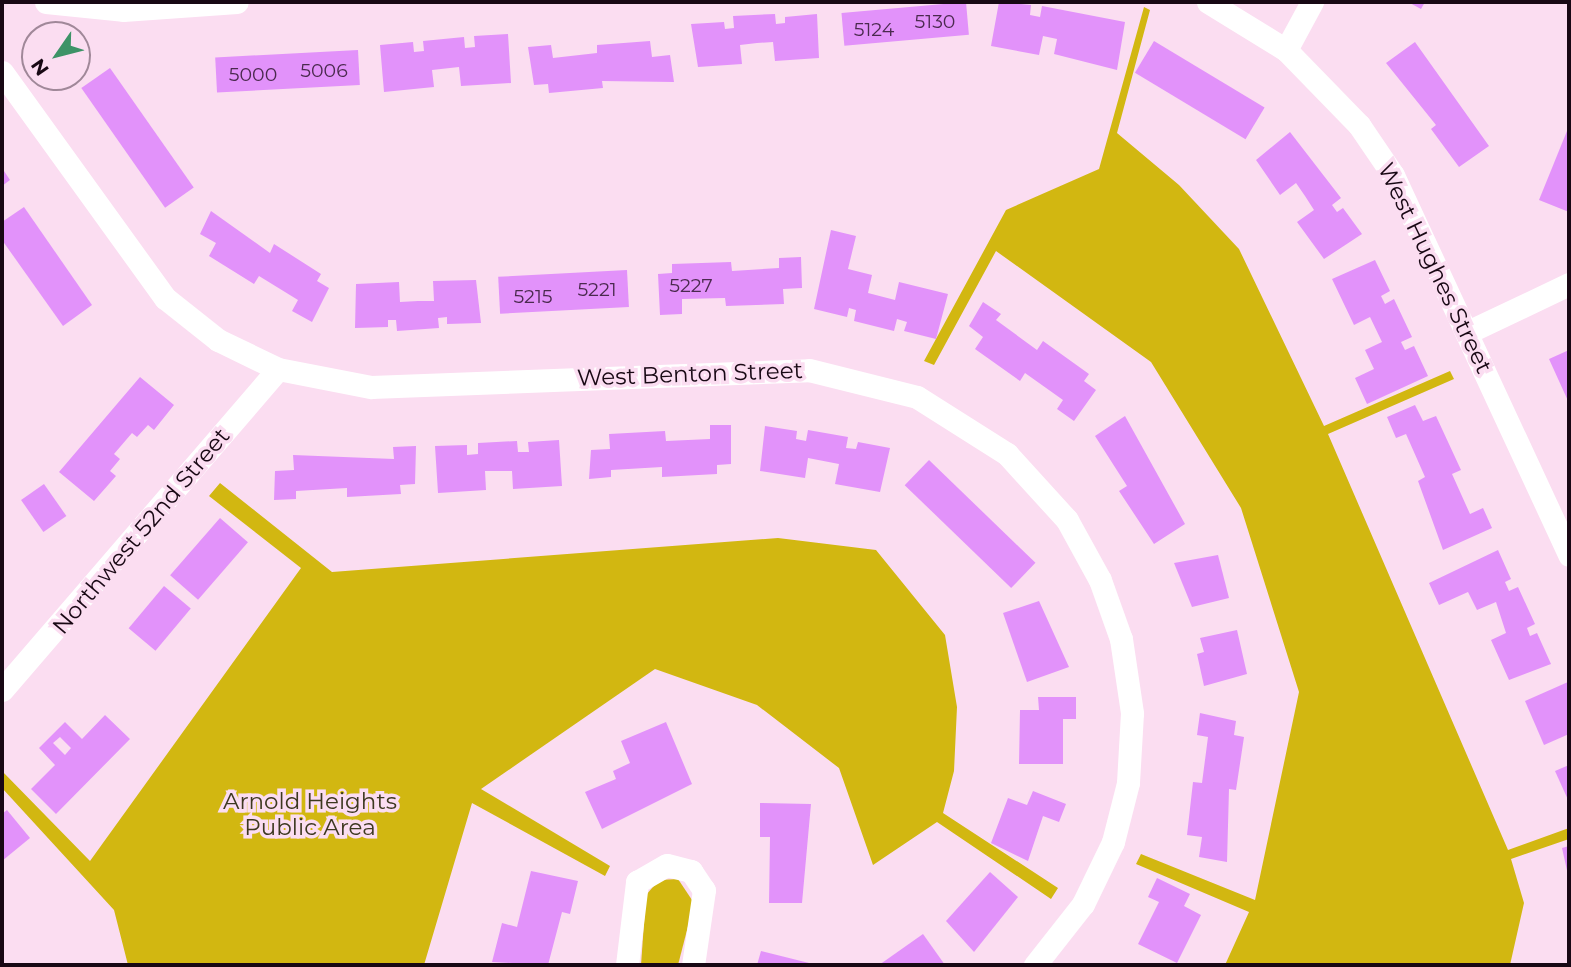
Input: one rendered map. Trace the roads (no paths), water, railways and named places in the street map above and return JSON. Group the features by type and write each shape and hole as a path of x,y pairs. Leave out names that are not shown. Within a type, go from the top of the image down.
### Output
{"street":[{"path":"46,2 123,10 237,2"},
{"name":"West Hughes Street","path":"1208,2 1286,50 1359,125 1393,174 1569,555"},
{"path":"1286,50 1312,2"},
{"name":"West Benton Street","path":"2,72 165,298 218,340 278,369 371,387 809,370 917,397 999,448 1054,503 1089,559 1121,639 1132,713 1128,783 1113,842 1083,904 1035,965"},
{"path":"1468,332 1569,284"},
{"name":"Northwest 52nd Street","path":"2,690 278,369"},
{"path":"627,965 637,882 652,869 675,865 691,871 704,890 693,965"}],"park label":[{"name":"Arnold Heights Public Area","path":"310,814"}]}
